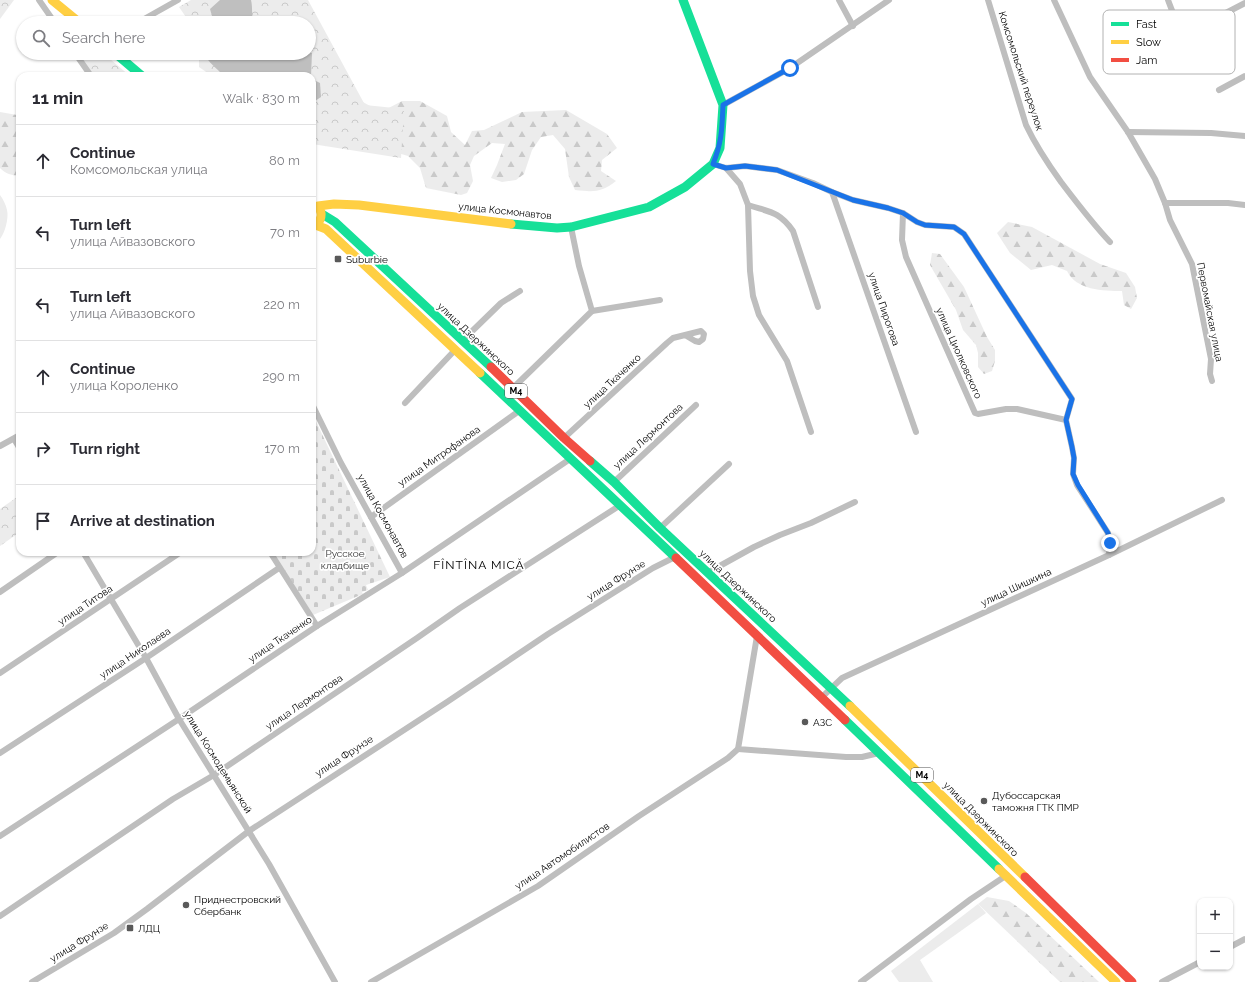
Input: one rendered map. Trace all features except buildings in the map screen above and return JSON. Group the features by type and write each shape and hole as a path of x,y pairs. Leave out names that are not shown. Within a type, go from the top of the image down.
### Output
{"main road":[{"path":"52,0 71,16"},
{"path":"683,0 723,105"},
{"path":"123,60 137,72"},
{"name":"улица Космонавтов","path":"317,209 334,204 359,205 544,227 571,227 626,214 649,207 665,199 685,187 713,164 720,148 723,105"},
{"name":"M4","path":"316,222 320,220 317,209"},
{"name":"улица Дзержинского","path":"317,209 335,222 831,687 1132,982"},
{"name":"M4","path":"316,224 326,229 822,696 1116,982"}],"street":[{"path":"39,0 50,16"},
{"path":"149,16 178,0"},
{"path":"838,0 853,26"},
{"path":"723,105 790,68 853,26 888,0"},
{"name":"Комсомольский переулок","path":"988,0 1026,125 1031,136 1044,160 1082,211 1110,242"},
{"name":"Первомайская улица","path":"1054,0 1090,77 1128,132 1155,178 1170,220 1192,264 1211,359 1210,374 1212,381"},
{"path":"1168,0 1173,10"},
{"path":"1230,10 1245,2"},
{"path":"80,60 87,72"},
{"path":"1219,90 1245,76"},
{"path":"1128,132 1211,133 1245,136"},
{"path":"713,164 726,168 745,166 777,170 853,200 903,213 925,225 954,227 964,234 1072,399 1066,420 1074,458 1073,474 1078,485 1108,533 1110,543 1108,555"},
{"path":"726,168 740,184 748,205 750,271 753,296 759,315 787,361 812,432"},
{"name":"улица Пирогова","path":"832,192 916,432"},
{"path":"1165,203 1245,204"},
{"path":"748,205 771,211 781,216 791,228 818,307"},
{"name":"улица Циолковского","path":"903,213 902,240 906,257 975,413 978,414 1006,408 1066,420"},
{"path":"571,227 579,266 592,311"},
{"path":"462,341 501,302 520,291"},
{"path":"513,388 592,311 660,300"},
{"name":"улица Ткаченко","path":"564,438 667,343 673,338 685,335"},
{"path":"405,403 455,350"},
{"name":"улица Лермонтова","path":"614,482 696,405"},
{"name":"улица Митрофанова","path":"371,517 519,411"},
{"name":"улица Космонавтов","path":"316,412 341,463 402,573"},
{"path":"0,446 16,438"},
{"name":"улица Ткаченко","path":"0,836 179,719 317,626 402,573 570,459"},
{"path":"660,528 729,464"},
{"name":"улица Шишкина","path":"822,696 842,678 1108,555 1222,500"},
{"path":"697,578 754,547 811,523 855,502"},
{"name":"улица Лермонтова","path":"0,916 173,799 214,775 460,608 619,506"},
{"path":"0,592 52,556"},
{"name":"улица Космодемьянской","path":"85,556 146,658 179,719 269,864 335,982"},
{"name":"улица Титова","path":"0,673 175,556"},
{"path":"272,556 317,626"},
{"name":"улица Фрунзе","path":"32,982 114,933 249,830 447,702 548,634 653,568 675,557"},
{"name":"улица Николаева","path":"0,753 146,658 280,568"},
{"path":"757,636 738,749 846,757 862,757 879,753"},
{"name":"улица Автомобилистов","path":"371,982 538,886 639,816 728,758 738,749"},
{"path":"861,982 971,900 1006,876"},
{"path":"1233,945 1245,939"},
{"path":"1162,982 1197,964"}],"green space":[{"path":"0,0 14,0 0,19"},
{"path":"191,0 308,0 365,105 404,109 401,158 316,145 316,72 206,72 199,67 199,60 316,60 316,16 185,16 179,7"},
{"path":"78,60 111,60 125,72 85,72"},
{"path":"361,101 381,112 402,101 420,101 447,116 451,132 465,145 472,131 484,130 522,112 566,110 607,134 617,148 602,160 601,171 616,181 606,188 597,191 575,190 569,177 565,149 553,135 541,137 532,150 524,174 516,180 502,182 491,178 505,144 492,143 474,156 470,165 473,181 467,193 461,195 426,188 420,168 408,156 368,144"},
{"path":"0,112 16,115 16,175 9,174 0,168"},
{"path":"0,195 7,208 7,217 6,225 0,239"},
{"path":"1008,222 1032,227 1100,264 1126,273 1135,287 1137,298 1131,309 1124,305 1122,291 1099,290 1083,286 1071,277 1067,271 1052,265 1031,270 1010,253 997,233"},
{"path":"932,253 940,254 964,287 987,337 995,350 995,361 992,371 984,374 978,367 978,353 976,345 963,330 956,310 930,265"},
{"name":"Русское кладбище","path":"316,421 390,577 366,585 368,590 362,592 363,594 313,615 276,556 316,556"},
{"path":"16,498 16,535 0,546 0,509"},
{"path":"987,897 1009,901 1026,913 1099,982 1060,982 978,904"},
{"path":"978,904 986,913 920,960 933,982 899,982 891,971"}],"shaded area":[{"path":"220,0 251,0 253,16 212,16 210,9"},
{"path":"208,60 312,60 311,72 220,72"},
{"path":"316,81 320,83 321,97 316,100"}],"traffic: fast":[{"path":"511,224 557,228 571,227 649,207 685,187 713,164 720,148 723,105 683,0"},
{"path":"123,60 137,72"},
{"path":"322,214 335,222 491,367"},
{"path":"480,373 676,558"},
{"path":"590,461 850,706"},
{"path":"845,720 999,869"}],"traffic: slow":[{"path":"52,0 71,16"},
{"path":"318,206 334,204 359,205 511,224"},
{"path":"316,207 320,210 320,220"},
{"path":"316,225 326,229 480,373"},
{"path":"850,706 1025,877"},
{"path":"999,869 1116,982"}],"traffic: jam":[{"path":"491,367 564,438 590,461"},
{"path":"676,558 845,720"},
{"path":"1025,877 1132,982"}],"place":[{"name":"Suburbie","path":"338,259"},
{"name":"АЗС","path":"805,722"},
{"name":"Дубоссарская таможня ГТК ПМР","path":"984,801"},
{"name":"Приднестровский Сбербанк","path":"186,905"},
{"name":"ЛДЦ","path":"130,928"}],"district":[{"name":"FÎNTÎNA MICĂ","path":"479,565"}],"route":[{"path":"790,68 723,105 720,148 713,164 726,168 757,166 786,172 853,200 903,213 925,225 954,227 964,234 1072,399 1066,420 1074,458 1073,474 1078,485 1108,533 1110,543"}]}
